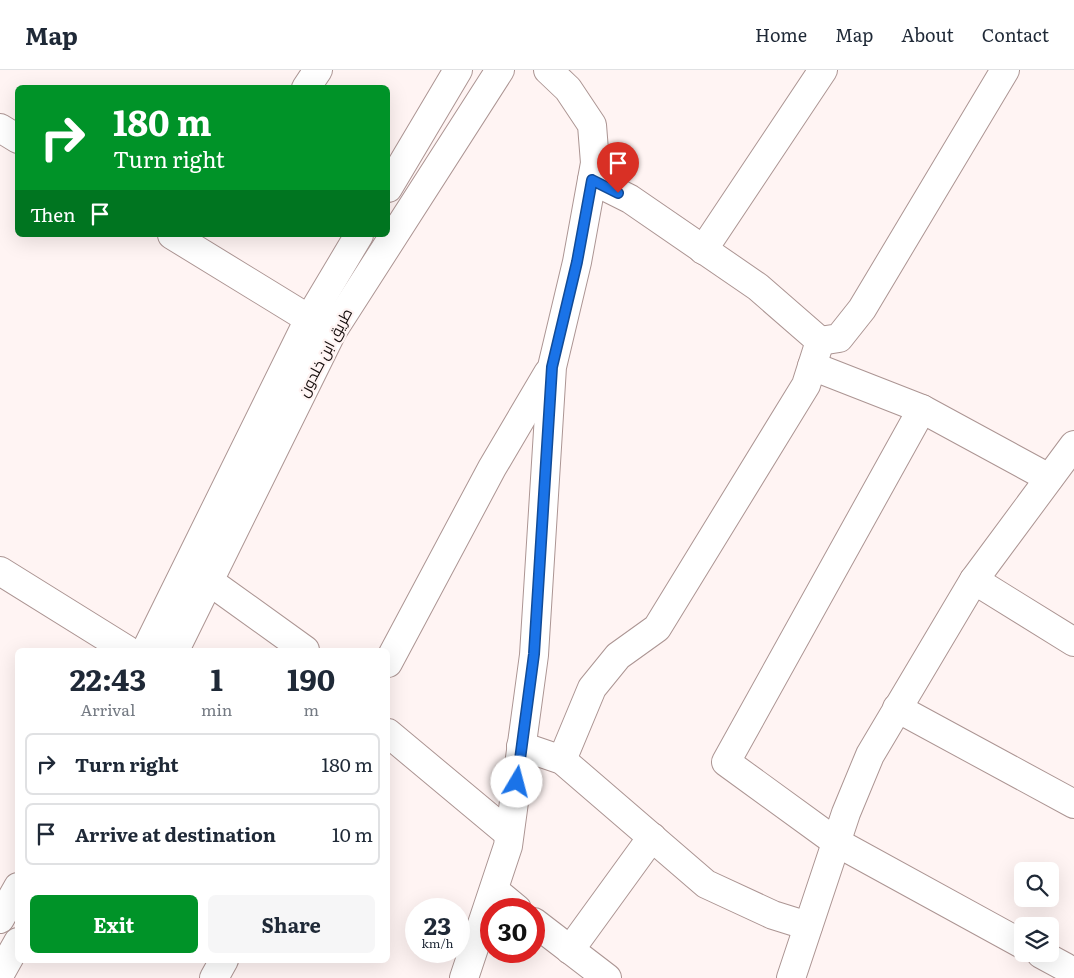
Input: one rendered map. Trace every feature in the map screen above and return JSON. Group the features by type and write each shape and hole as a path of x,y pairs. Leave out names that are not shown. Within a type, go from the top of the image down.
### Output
{"street":[{"path":"308,85 318,70"},
{"path":"390,185 458,70"},
{"name":"طريق ابن خلدون","path":"176,648 332,332 500,70"},
{"path":"464,978 494,890 510,834 534,654 552,367 577,262 595,163 592,125 568,89 548,70"},
{"path":"703,250 823,70"},
{"path":"562,760 592,688 618,656 657,628 806,385 816,353 838,338 862,309 1005,70"},
{"path":"0,128 15,137"},
{"path":"592,180 630,199 758,287 816,353 1049,478"},
{"path":"180,237 201,242 309,319"},
{"name":"طريق ابن خلدون","path":"147,648 309,319 358,237"},
{"path":"390,659 492,468 552,367"},
{"path":"922,409 726,762 836,842 1014,940"},
{"path":"796,976 808,926 846,812 870,755 974,580 1074,445"},
{"path":"0,572 124,648"},
{"path":"974,580 1074,642"},
{"path":"209,581 302,648"},
{"path":"897,708 1074,804"},
{"path":"390,734 510,834"},
{"path":"521,746 562,760 706,884 773,915 808,926"},
{"path":"570,950 652,837"},
{"path":"494,890 504,898"},
{"path":"0,919 15,892"},
{"path":"545,931 607,978"},
{"path":"0,974 15,947"},
{"path":"1052,962 1066,973"},
{"path":"214,978 222,963"}],"route":[{"path":"517,782 534,654 552,367 577,262 592,180 618,193"}]}
